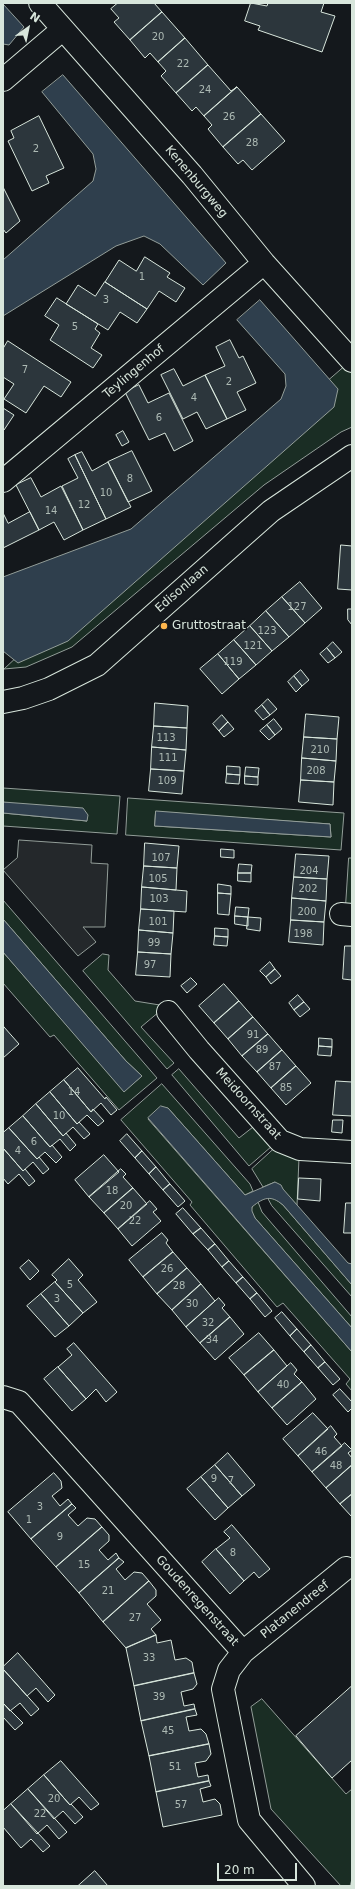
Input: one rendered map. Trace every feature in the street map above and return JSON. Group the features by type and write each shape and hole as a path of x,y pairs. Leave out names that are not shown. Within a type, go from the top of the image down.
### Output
{"street":[{"name":"Kenenburgweg","path":"40,3 192,175 264,263 352,361"},
{"path":"3,80 63,29"},
{"name":"Teylingenhof","path":"3,480 264,263"},
{"name":"Edisonlaan","path":"3,702 23,698 49,689 97,665 271,511 352,456"},
{"name":"Meidoornstraat","path":"168,1012 199,1050 280,1141 300,1149 352,1152"},
{"name":"Goudenregenstraat","path":"3,1397 19,1402 243,1652 228,1670 223,1689 249,1820 304,1886"},
{"name":"Platanendreef","path":"243,1652 350,1568"}],"green space":[{"path":"352,360 352,427 341,432 264,485 72,647 26,667 4,669 116,564"},
{"path":"3,788 120,796 117,834 3,826 3,813 87,821 3,802"},
{"path":"128,798 344,813 341,850 126,835","holes":["156,812 330,824 331,837 155,826"]},
{"path":"349,858 352,858 352,906 346,905"},
{"path":"3,900 157,1078 119,1110 54,1035 50,1037 3,983 3,952 124,1091 142,1076 126,1061 3,919"},
{"path":"103,954 109,955 108,970 135,1001 166,1006 141,1027 174,1063 167,1069 83,971"},
{"path":"179,1069 239,1138 253,1127 272,1146 249,1166 172,1075"},
{"path":"162,1084 250,1184 253,1191 245,1195 168,1108 148,1119 352,1352 352,1391 346,1384 350,1379 283,1303 277,1307 190,1205 192,1202 121,1120"},
{"path":"275,1148 299,1158 297,1205 275,1182 263,1187 252,1169"},
{"path":"268,1198 274,1198 283,1205 352,1285 352,1297 272,1206"},
{"path":"258,1202 262,1212 352,1317 352,1328 255,1218 251,1211 252,1207"},
{"path":"262,1699 346,1794 352,1789 352,1879 350,1886 341,1886 271,1809 251,1707"}],"shaded area":[{"path":"19,840 92,845 91,863 108,864 105,927 83,927 96,942 78,956 3,870 17,858"}],"water":[{"path":"3,4 24,27 9,45 3,44"},
{"path":"63,75 226,263 203,285 160,244 144,236 116,246 3,316 3,260 93,181 96,169 93,154 42,92"},
{"path":"260,300 338,389 334,407 68,641 18,663 3,651 3,577 131,529 281,399 286,386 285,374 237,320"},
{"path":"3,802 83,808 88,815 87,821 3,813"},
{"path":"156,811 330,824 331,837 155,826"},
{"path":"3,919 126,1061 142,1076 124,1092 3,952"},
{"path":"161,1106 168,1108 245,1195 275,1182 281,1185 348,1263 352,1264 352,1285 283,1205 268,1198 260,1201 252,1207 255,1218 352,1328 352,1352 148,1118"}],"building":[{"path":"118,3 154,3 162,12 130,40 114,22 119,18 111,9"},
{"path":"251,3 267,6 268,3 324,3 321,12 335,16 322,52 258,30 260,26 245,21"},
{"path":"162,12 185,38 158,62 150,53 145,58 130,40"},
{"path":"185,38 208,65 176,93 161,76 166,71 158,62"},
{"path":"208,65 231,91 237,87 204,116 196,107 192,111 176,93"},
{"path":"237,87 261,114 223,147 208,129 212,125 204,116"},
{"path":"261,114 285,141 252,170 243,160 238,164 223,147"},
{"path":"39,116 64,168 46,176 49,183 32,191 8,141 14,138 11,131"},
{"path":"3,187 20,221 6,233 3,229"},
{"path":"145,257 170,273 167,277 185,288 176,302 159,291 147,309 105,282 119,260 136,271"},
{"path":"105,282 147,309 137,323 120,312 108,330 66,304 78,285 95,296"},
{"path":"57,298 98,324 95,329 100,333 91,348 102,355 93,368 50,340 59,325 45,316"},
{"path":"230,340 239,358 243,356 256,383 237,392 246,410 227,419 205,375 225,366 216,347"},
{"path":"8,341 71,382 61,397 44,386 26,413 4,399 14,384 3,377 3,349"},
{"path":"174,369 183,386 205,375 227,419 206,429 197,412 183,419 161,375"},
{"path":"139,385 148,403 169,393 193,441 174,451 165,433 149,440 125,392"},
{"path":"3,408 14,415 4,430 3,430"},
{"path":"123,431 129,442 122,446 116,435"},
{"path":"132,451 152,491 128,502 108,462"},
{"path":"82,452 92,471 108,462 131,507 106,519 75,455"},
{"path":"75,455 106,519 83,530 62,486 78,478 68,459"},
{"path":"31,478 41,497 61,486 83,530 64,540 54,522 39,530 16,485"},
{"path":"30,512 39,530 3,548 3,513 8,523"},
{"path":"341,545 352,546 352,590 338,589"},
{"path":"300,582 322,608 305,623 282,597"},
{"path":"282,597 305,623 289,637 266,611"},
{"path":"348,609 352,609 352,625 348,620"},
{"path":"266,611 289,637 272,651 250,626"},
{"path":"250,626 272,651 256,665 234,640"},
{"path":"234,640 256,665 239,679 218,654"},
{"path":"333,642 342,652 335,658 327,648"},
{"path":"327,648 335,658 328,663 320,654"},
{"path":"218,654 239,679 222,694 200,669"},
{"path":"301,670 309,680 302,686 294,676"},
{"path":"294,676 302,686 296,692 288,682"},
{"path":"268,699 277,709 270,715 262,705"},
{"path":"155,703 188,706 187,728 154,726"},
{"path":"262,705 270,715 263,720 255,711"},
{"path":"306,714 339,717 337,739 304,737"},
{"path":"222,715 228,722 219,731 213,724"},
{"path":"274,719 282,729 275,735 267,725"},
{"path":"228,722 234,729 224,737 219,731"},
{"path":"267,725 275,735 269,740 260,731"},
{"path":"154,726 187,728 186,750 152,747"},
{"path":"304,737 337,739 336,761 302,758"},
{"path":"152,747 186,750 184,771 151,769"},
{"path":"302,758 336,761 334,782 301,780"},
{"path":"227,766 240,767 240,775 227,774"},
{"path":"246,767 259,768 258,777 245,776"},
{"path":"151,769 184,771 182,794 149,791"},
{"path":"227,774 240,775 239,784 226,783"},
{"path":"245,776 258,777 258,785 245,784"},
{"path":"301,780 334,782 333,805 299,802"},
{"path":"145,843 179,846 177,868 144,866"},
{"path":"221,849 234,850 234,858 221,857"},
{"path":"296,854 329,856 327,879 294,877"},
{"path":"239,864 252,865 251,873 238,873"},
{"path":"144,866 177,868 176,890 142,887"},
{"path":"238,873 251,873 251,882 238,881"},
{"path":"294,877 327,879 326,901 292,898"},
{"path":"218,884 231,886 231,894 218,893"},
{"path":"142,887 187,891 186,912 141,909"},
{"path":"218,893 231,894 229,915 218,914"},
{"path":"292,898 326,901 324,922 291,920"},
{"path":"236,907 249,908 248,917 235,916"},
{"path":"141,909 174,911 173,933 139,930"},
{"path":"235,916 248,917 248,926 235,924"},
{"path":"248,917 261,918 260,931 247,929"},
{"path":"291,920 324,922 323,945 289,942"},
{"path":"215,928 228,929 228,937 215,936"},
{"path":"139,930 173,933 171,954 138,952"},
{"path":"215,936 228,937 227,946 214,945"},
{"path":"345,946 352,946 352,980 343,979"},
{"path":"138,952 171,954 170,977 136,975"},
{"path":"270,962 275,969 266,977 260,971"},
{"path":"275,969 281,976 271,984 266,977"},
{"path":"191,978 197,984 187,993 181,986"},
{"path":"224,984 239,1001 214,1023 199,1006"},
{"path":"298,995 304,1002 294,1010 289,1003"},
{"path":"239,1001 253,1017 228,1039 214,1023"},
{"path":"304,1002 310,1009 300,1017 294,1010"},
{"path":"253,1017 268,1034 242,1056 228,1039"},
{"path":"4,1027 19,1044 3,1058 3,1028"},
{"path":"268,1034 282,1050 257,1072 242,1056"},
{"path":"319,1038 332,1039 332,1047 319,1046"},
{"path":"319,1046 332,1047 331,1056 318,1055"},
{"path":"282,1050 296,1066 271,1088 257,1072"},
{"path":"296,1066 311,1083 286,1105 271,1088"},
{"path":"78,1068 105,1099 106,1097 117,1110 111,1115 101,1103 91,1112 64,1080"},
{"path":"64,1080 91,1112 93,1109 104,1121 98,1126 87,1115 77,1124 50,1092"},
{"path":"336,1081 352,1082 352,1116 333,1115"},
{"path":"50,1092 77,1124 79,1122 90,1134 84,1139 73,1127 63,1136 36,1104"},
{"path":"36,1104 63,1136 66,1133 76,1145 70,1151 60,1139 50,1147 23,1116"},
{"path":"23,1116 50,1147 52,1145 62,1157 56,1163 45,1152 37,1159 9,1128"},
{"path":"333,1120 343,1120 342,1133 332,1132"},
{"path":"9,1128 37,1159 39,1157 49,1169 43,1174 33,1162 23,1171 3,1148 3,1133"},
{"path":"127,1134 142,1151 135,1158 120,1141"},
{"path":"3,1148 23,1171 25,1169 35,1181 29,1186 19,1174 8,1184 3,1178"},
{"path":"142,1151 156,1167 149,1174 135,1158"},
{"path":"104,1155 119,1172 89,1197 75,1180"},
{"path":"156,1167 170,1184 163,1190 149,1174"},
{"path":"121,1169 126,1174 123,1177 133,1188 104,1213 89,1197"},
{"path":"299,1178 321,1179 320,1201 298,1199"},
{"path":"170,1184 185,1201 178,1207 163,1190"},
{"path":"133,1188 147,1204 118,1229 104,1213"},
{"path":"150,1201 157,1209 153,1212 161,1221 132,1246 118,1229"},
{"path":"346,1203 352,1203 352,1233 344,1233"},
{"path":"183,1208 201,1228 193,1234 176,1214"},
{"path":"201,1228 215,1244 208,1250 193,1234"},
{"path":"162,1233 168,1240 166,1243 173,1252 143,1277 129,1260"},
{"path":"215,1244 229,1261 222,1267 208,1250"},
{"path":"173,1252 187,1268 157,1294 143,1277"},
{"path":"69,1259 83,1275 78,1280 97,1302 83,1313 55,1282 57,1280 52,1275"},
{"path":"29,1260 39,1271 30,1280 20,1268"},
{"path":"229,1261 243,1277 236,1283 222,1267"},
{"path":"187,1268 201,1284 172,1310 157,1294"},
{"path":"243,1277 257,1293 250,1299 236,1283"},
{"path":"55,1282 83,1313 69,1326 41,1294"},
{"path":"201,1284 215,1301 186,1327 172,1310"},
{"path":"257,1293 272,1311 265,1317 250,1299"},
{"path":"41,1294 69,1326 55,1337 27,1306"},
{"path":"219,1298 225,1305 222,1308 230,1317 200,1343 186,1327"},
{"path":"282,1312 297,1329 290,1336 275,1318"},
{"path":"230,1317 244,1334 215,1360 200,1343"},
{"path":"297,1329 311,1345 304,1352 290,1336"},
{"path":"259,1333 274,1350 244,1375 229,1358"},
{"path":"74,1343 117,1392 106,1402 96,1389 86,1399 58,1367 72,1355 67,1349"},
{"path":"311,1345 325,1362 318,1368 304,1352"},
{"path":"274,1350 287,1366 258,1392 244,1375"},
{"path":"325,1362 340,1379 333,1385 318,1368"},
{"path":"291,1363 297,1370 294,1374 302,1382 272,1408 258,1392"},
{"path":"58,1367 86,1399 72,1411 44,1379"},
{"path":"302,1382 316,1399 287,1425 272,1408"},
{"path":"340,1389 352,1402 352,1408 348,1412 333,1395"},
{"path":"313,1413 328,1429 298,1456 283,1439"},
{"path":"331,1426 337,1434 334,1437 342,1446 312,1472 298,1456"},
{"path":"345,1443 352,1450 348,1453 352,1458 352,1465 326,1488 312,1472"},
{"path":"228,1453 255,1485 242,1496 215,1465"},
{"path":"215,1465 242,1496 228,1508 201,1477"},
{"path":"352,1465 352,1494 340,1504 326,1488"},
{"path":"54,1473 61,1481 62,1488 52,1496 60,1506 68,1499 72,1504 31,1539 8,1512"},
{"path":"201,1477 228,1508 215,1520 187,1489"},
{"path":"352,1494 352,1517 340,1504"},
{"path":"72,1504 76,1508 68,1515 78,1526 87,1518 95,1519 102,1527 56,1567 31,1539"},
{"path":"232,1525 270,1569 259,1578 254,1572 244,1581 216,1549 230,1538 224,1532"},
{"path":"102,1527 109,1535 109,1541 99,1550 108,1560 116,1553 119,1558 79,1593 56,1567"},
{"path":"216,1549 244,1581 230,1594 202,1562"},
{"path":"119,1558 124,1562 116,1569 125,1580 134,1572 142,1573 149,1581 103,1622 79,1593"},
{"path":"149,1581 156,1590 156,1596 147,1604 161,1620 151,1629 156,1635 126,1648 103,1622"},
{"path":"156,1635 157,1643 171,1640 175,1660 186,1658 192,1662 194,1673 134,1686 126,1648"},
{"path":"18,1653 55,1695 48,1702 36,1688 27,1696 3,1669 3,1667"},
{"path":"3,1669 39,1709 31,1716 20,1703 10,1711 3,1703"},
{"path":"194,1673 197,1684 193,1689 181,1692 184,1706 194,1704 195,1709 141,1721 134,1686"},
{"path":"352,1686 352,1760 332,1778 296,1736"},
{"path":"3,1703 23,1723 15,1730 3,1717"},
{"path":"195,1709 197,1715 186,1717 189,1731 201,1729 206,1734 209,1744 149,1756 141,1721"},
{"path":"209,1744 211,1754 206,1761 195,1763 198,1777 208,1775 209,1781 156,1792 149,1756"},
{"path":"61,1761 99,1804 91,1810 79,1797 70,1805 44,1775"},
{"path":"44,1775 70,1805 71,1804 83,1817 75,1824 63,1811 54,1819 28,1789"},
{"path":"209,1781 211,1786 200,1789 203,1802 215,1799 220,1804 222,1815 163,1827 156,1792"},
{"path":"28,1789 67,1832 59,1839 47,1825 37,1834 11,1804"},
{"path":"11,1804 50,1846 43,1852 31,1839 21,1848 3,1827 3,1811"},
{"path":"95,1871 108,1886 78,1886"}],"place":[{"name":"Gruttostraat","path":"164,626"}]}
